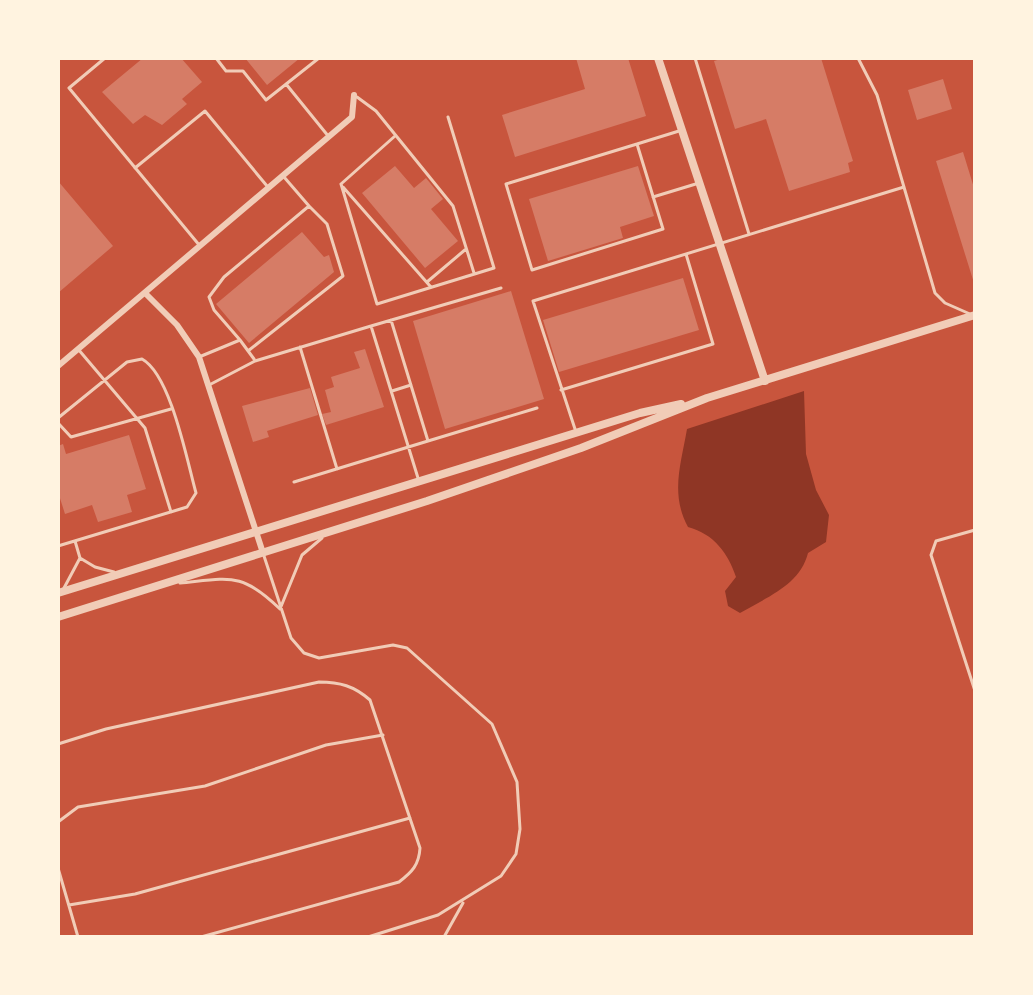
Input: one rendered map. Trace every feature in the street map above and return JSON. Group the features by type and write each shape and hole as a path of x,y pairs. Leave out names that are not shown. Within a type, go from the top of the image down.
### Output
{"street":[{"path":"658,58 765,381"},
{"path":"58,366 352,117 354,95"},
{"path":"146,294 177,325 199,357 211,384 263,553"},
{"path":"59,593 577,433 765,381 974,316"},
{"path":"58,617 328,533 567,453 707,398"}],"lane":[{"path":"105,58 69,88 200,247"},
{"path":"216,58 226,71 243,71 266,100 319,58"},
{"path":"695,58 749,235"},
{"path":"858,58 877,95 935,293 945,303 974,316"},
{"path":"286,83 329,137"},
{"path":"354,95 376,111 453,206 474,274"},
{"path":"135,168 205,111 269,189"},
{"path":"341,184 377,304 494,268 448,117"},
{"path":"637,144 663,229 532,270 506,184 637,144 683,130"},
{"path":"341,184 396,135"},
{"path":"248,351 343,276 327,224 284,177"},
{"path":"653,197 700,183"},
{"path":"341,184 431,287"},
{"path":"577,433 533,301 904,187"},
{"path":"255,361 214,310 209,297 224,277 309,206"},
{"path":"427,282 466,249"},
{"path":"561,390 713,344 686,254"},
{"path":"211,384 255,361 501,288"},
{"path":"391,320 428,441"},
{"path":"371,326 420,482"},
{"path":"199,357 240,340"},
{"path":"300,347 337,469"},
{"path":"78,349 145,428 171,512"},
{"path":"58,546 187,507 196,493 171,409 154,370 142,359 127,362 58,420 71,437 171,409"},
{"path":"391,391 411,385"},
{"path":"294,482 537,408"},
{"path":"975,530 936,541 931,555 975,691"},
{"path":"280,609 302,555 328,533"},
{"path":"75,541 80,558 95,567 122,574"},
{"path":"263,553 291,638 304,653 319,658 393,645 407,648 492,724 517,782 520,829 516,854 501,876 438,915 368,937"},
{"path":"59,593 80,558"},
{"path":"163,584 242,580 258,588 280,609"},
{"path":"58,744 106,729 319,682 339,682 358,689 370,700 420,848 419,861 399,882 201,937"},
{"path":"58,822 78,807 205,786 326,745 383,735"},
{"path":"69,905 135,894 410,818"},
{"path":"58,868 78,937"},
{"path":"444,937 465,900"}],"shaded area":[{"path":"804,391 806,454 816,490 829,515 826,542 808,553 798,574 790,582 740,613 728,606 725,591 736,577 729,560 713,540 688,527 679,503 678,479 687,429"}],"building":[{"path":"143,58 181,58 202,82 182,99 187,104 162,125 145,115 133,124 102,92"},
{"path":"245,58 300,58 267,85"},
{"path":"576,58 628,58 646,116 515,157 502,115 585,89"},
{"path":"724,58 821,58 853,161 848,163 850,172 789,191 766,119 735,129 714,61"},
{"path":"943,79 952,109 917,120 908,90"},
{"path":"963,152 975,191 974,283 936,161"},
{"path":"395,166 414,188 426,178 443,199 431,209 458,241 425,268 362,193"},
{"path":"638,166 654,216 620,227 623,238 548,261 529,199"},
{"path":"58,181 113,246 58,293"},
{"path":"302,232 324,257 329,255 334,272 249,343 216,304"},
{"path":"683,278 699,330 559,372 543,320"},
{"path":"511,291 544,399 445,429 413,321"},
{"path":"365,349 384,407 326,425 322,414 331,412 325,390 334,387 331,377 360,368 354,352"},
{"path":"310,388 318,415 267,431 269,437 253,442 242,406"},
{"path":"129,435 146,489 127,495 132,512 98,522 92,505 65,514 58,492 58,446 63,444 66,454"}]}
